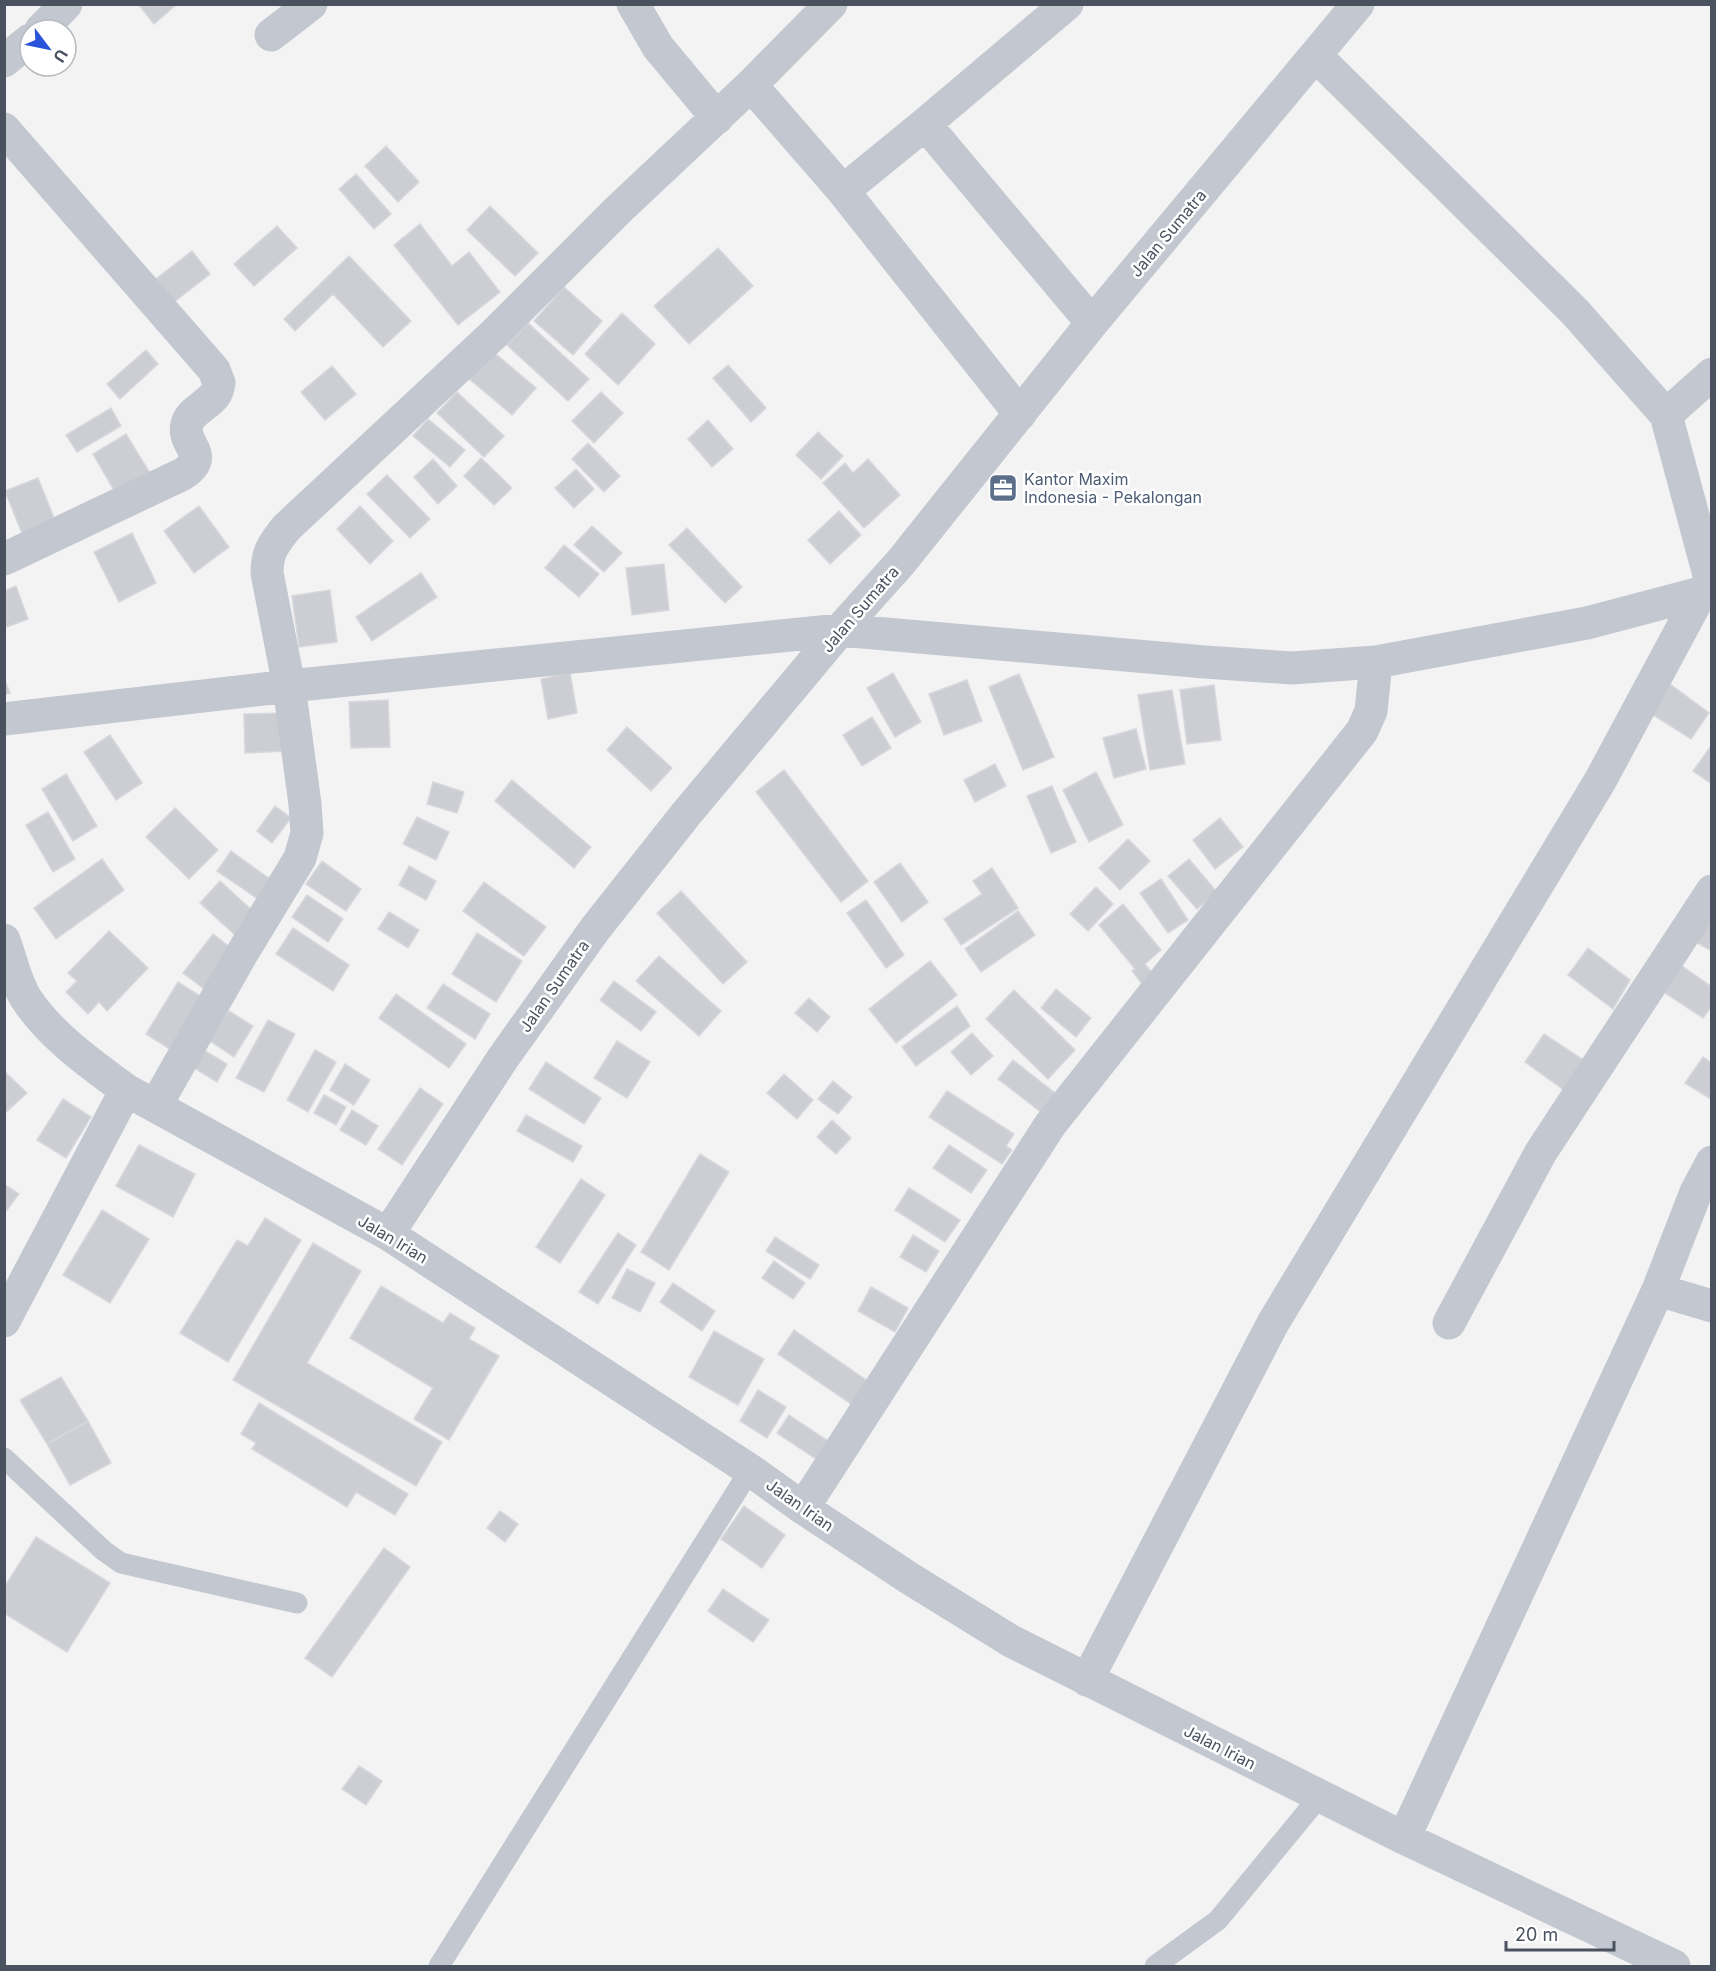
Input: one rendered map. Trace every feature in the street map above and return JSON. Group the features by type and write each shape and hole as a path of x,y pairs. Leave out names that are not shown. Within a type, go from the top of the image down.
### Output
{"street":[{"path":"53,18 66,4"},
{"path":"271,35 311,4"},
{"path":"633,4 658,47 717,118"},
{"path":"156,1105 241,955 300,858 307,833 289,686 267,573 267,558 272,546 286,528 494,334 619,208 717,118 831,4"},
{"path":"843,190 925,124 1066,4"},
{"name":"Jalan Sumatra","path":"388,1234 503,1058 595,929 686,814 840,630 902,562 1092,323 1358,4"},
{"path":"4,61 18,50"},
{"path":"1087,1680 1273,1323 1600,781 1708,589 1666,415 1575,312 1316,56"},
{"path":"751,85 843,190 1020,414"},
{"path":"925,124 1092,323"},
{"path":"4,129 214,370 219,383 215,395 191,417 187,424 187,431 196,456 196,462 192,468 4,560"},
{"path":"1666,415 1712,374"},
{"path":"4,719 289,686 840,630 1292,668 1376,662 1587,623 1708,589"},
{"path":"803,1508 1050,1125 1362,731 1371,711 1376,662"},
{"path":"1449,1323 1541,1152 1712,891"},
{"name":"Jalan Irian","path":"4,940 27,999 53,1031 126,1090 388,1234 750,1470 909,1578 1011,1641 1404,1838 1674,1966"},
{"path":"4,1322 126,1090"},
{"path":"1404,1838 1658,1290 1696,1192 1712,1162"},
{"path":"1658,1290 1712,1306"}],"lane":[{"path":"4,1458 104,1551 121,1563 297,1603"},
{"path":"439,1966 750,1470"},
{"path":"1155,1966 1218,1920 1320,1796"}],"building":[{"path":"138,4 177,4 154,24"},
{"path":"386,146 419,182 398,202 365,166"},
{"path":"356,174 391,214 374,229 339,189"},
{"path":"490,206 538,253 515,276 467,230"},
{"path":"420,224 452,266 469,252 500,292 458,325 394,245"},
{"path":"277,226 297,248 254,286 234,264"},
{"path":"718,248 753,286 689,344 654,306"},
{"path":"192,251 210,274 174,302 156,279"},
{"path":"349,256 411,321 383,347 333,294 295,331 284,319"},
{"path":"564,287 602,321 573,355 534,321"},
{"path":"622,313 655,344 618,385 585,354"},
{"path":"528,323 589,379 568,401 507,345"},
{"path":"146,350 158,364 120,399 107,384"},
{"path":"491,350 536,388 512,415 467,377"},
{"path":"728,365 766,408 751,422 713,378"},
{"path":"332,366 356,394 325,420 301,392"},
{"path":"457,392 504,436 484,457 437,413"},
{"path":"601,392 623,413 594,443 572,421"},
{"path":"111,408 121,426 77,452 66,435"},
{"path":"428,419 465,450 450,467 413,436"},
{"path":"708,420 733,449 712,467 688,439"},
{"path":"818,432 843,456 821,479 796,455"},
{"path":"126,434 153,478 119,499 93,454"},
{"path":"588,443 620,476 604,492 572,459"},
{"path":"481,458 512,488 494,505 464,476"},
{"path":"433,459 457,486 438,504 414,477"},
{"path":"868,459 900,495 864,528 823,483 845,463 853,473"},
{"path":"576,469 594,489 574,508 555,488"},
{"path":"387,475 430,519 410,538 367,494"},
{"path":"38,478 58,528 25,541 5,491"},
{"path":"199,506 229,547 194,573 164,531"},
{"path":"360,506 393,541 370,564 337,529"},
{"path":"839,511 861,535 830,564 808,540"},
{"path":"592,526 622,553 604,572 574,545"},
{"path":"687,528 742,587 725,603 669,545"},
{"path":"132,533 156,583 119,602 94,552"},
{"path":"564,545 599,574 579,597 545,568"},
{"path":"664,564 669,610 632,615 626,568"},
{"path":"421,573 437,597 372,641 356,617"},
{"path":"16,586 28,619 4,628 4,591"},
{"path":"330,590 337,642 299,647 292,596"},
{"path":"570,673 577,713 548,719 541,679"},
{"path":"893,673 921,722 895,737 867,688"},
{"path":"1019,674 1054,757 1023,770 989,687"},
{"path":"4,678 10,693 4,695"},
{"path":"967,680 982,721 944,735 929,694"},
{"path":"1670,684 1709,713 1691,739 1650,713"},
{"path":"1214,685 1221,740 1187,744 1180,690"},
{"path":"1172,690 1185,764 1150,770 1138,695"},
{"path":"388,700 390,747 351,748 349,702"},
{"path":"285,713 286,751 245,753 244,714"},
{"path":"872,717 891,748 862,766 843,735"},
{"path":"627,727 672,768 651,791 607,750"},
{"path":"1136,729 1146,769 1114,778 1103,738"},
{"path":"110,735 142,783 116,800 84,752"},
{"path":"1712,746 1712,784 1693,771"},
{"path":"995,764 1006,786 975,802 964,780"},
{"path":"784,770 868,881 841,902 756,792"},
{"path":"1096,772 1123,825 1089,842 1063,790"},
{"path":"66,774 97,826 73,841 42,789"},
{"path":"512,780 591,847 574,868 495,801"},
{"path":"433,782 464,792 457,813 427,804"},
{"path":"1052,786 1076,842 1051,853 1027,796"},
{"path":"275,806 291,818 272,843 257,831"},
{"path":"175,808 218,850 189,879 146,837"},
{"path":"48,812 75,859 53,872 26,825"},
{"path":"417,817 449,832 436,860 403,844"},
{"path":"1220,818 1243,847 1215,869 1193,840"},
{"path":"1128,839 1150,861 1120,890 1099,868"},
{"path":"231,851 274,882 261,901 217,871"},
{"path":"102,859 124,890 56,939 34,908"},
{"path":"1189,859 1217,892 1197,909 1168,876"},
{"path":"322,861 361,889 346,911 306,884"},
{"path":"900,863 928,902 902,922 874,882"},
{"path":"409,866 436,881 426,900 399,885"},
{"path":"992,868 1018,908 961,945 944,919 982,894 973,881"},
{"path":"1161,879 1188,920 1168,933 1140,893"},
{"path":"220,881 255,913 235,935 200,903"},
{"path":"484,882 546,927 524,956 463,911"},
{"path":"1096,887 1113,904 1088,931 1070,914"},
{"path":"681,891 747,962 723,984 657,913"},
{"path":"307,895 343,919 328,942 292,917"},
{"path":"866,900 904,955 886,968 847,913"},
{"path":"1123,904 1161,950 1145,964 1153,974 1142,984 1132,971 1135,969 1099,925"},
{"path":"1018,911 1035,935 981,972 965,949"},
{"path":"389,912 419,930 408,948 378,929"},
{"path":"1712,913 1712,951 1686,937"},
{"path":"293,928 349,965 333,991 276,954"},
{"path":"109,931 148,968 107,1011 99,1002 88,1014 66,992 77,981 68,973"},
{"path":"477,933 522,961 496,1002 452,974"},
{"path":"213,934 236,952 207,991 183,973"},
{"path":"1588,948 1630,980 1613,1009 1568,975"},
{"path":"659,956 721,1011 699,1036 636,981"},
{"path":"1672,959 1712,987 1712,1006 1703,1018 1656,987"},
{"path":"930,961 957,995 896,1043 869,1009"},
{"path":"614,981 656,1012 641,1031 600,1000"},
{"path":"178,982 211,1003 179,1055 146,1034"},
{"path":"443,984 490,1014 475,1039 427,1008"},
{"path":"1056,989 1091,1018 1076,1037 1041,1008"},
{"path":"1014,990 1075,1050 1048,1079 986,1019"},
{"path":"396,994 466,1044 449,1068 379,1018"},
{"path":"809,998 830,1017 817,1032 795,1013"},
{"path":"957,1006 970,1026 916,1066 902,1047"},
{"path":"229,1011 253,1026 234,1057 210,1041"},
{"path":"268,1020 295,1034 264,1092 236,1078"},
{"path":"972,1033 993,1056 971,1075 951,1052"},
{"path":"1544,1034 1588,1063 1568,1093 1525,1062"},
{"path":"617,1041 650,1062 627,1098 594,1078"},
{"path":"202,1049 227,1064 217,1082 191,1066"},
{"path":"315,1050 336,1062 308,1112 287,1100"},
{"path":"1703,1057 1712,1063 1712,1100 1685,1083"},
{"path":"1013,1060 1060,1097 1046,1116 998,1079"},
{"path":"546,1062 601,1098 584,1124 529,1089"},
{"path":"345,1064 370,1080 354,1105 330,1090"},
{"path":"4,1071 27,1093 4,1114"},
{"path":"784,1074 813,1100 797,1119 767,1093"},
{"path":"833,1081 852,1097 838,1114 818,1099"},
{"path":"420,1088 443,1104 402,1165 378,1149"},
{"path":"947,1091 1014,1134 1006,1146 1012,1150 1002,1164 929,1117"},
{"path":"324,1095 346,1107 336,1125 314,1113"},
{"path":"63,1099 91,1117 66,1158 37,1140"},
{"path":"352,1110 378,1126 366,1145 340,1130"},
{"path":"526,1115 582,1146 573,1162 517,1131"},
{"path":"832,1120 851,1138 836,1154 817,1137"},
{"path":"139,1145 195,1174 173,1217 116,1186"},
{"path":"949,1145 987,1170 971,1193 933,1168"},
{"path":"700,1154 729,1172 669,1270 641,1252"},
{"path":"581,1179 605,1195 560,1263 536,1247"},
{"path":"4,1184 19,1194 4,1214"},
{"path":"909,1188 960,1220 945,1242 895,1210"},
{"path":"102,1210 149,1239 110,1303 63,1275"},
{"path":"265,1218 301,1240 228,1362 180,1333 237,1240 248,1246"},
{"path":"618,1233 636,1245 598,1304 579,1292"},
{"path":"913,1235 939,1251 926,1272 900,1257"},
{"path":"775,1237 819,1265 810,1279 766,1251"},
{"path":"313,1243 361,1271 307,1363 442,1442 416,1486 233,1380"},
{"path":"774,1261 805,1283 793,1299 762,1278"},
{"path":"627,1269 655,1283 640,1312 612,1298"},
{"path":"673,1283 715,1311 702,1331 660,1302"},
{"path":"381,1286 443,1323 450,1313 475,1328 469,1339 499,1356 449,1440 414,1419 433,1388 350,1338"},
{"path":"871,1287 908,1308 895,1332 858,1311"},
{"path":"794,1330 869,1382 854,1406 778,1354"},
{"path":"714,1331 764,1359 738,1405 689,1377"},
{"path":"61,1377 88,1421 47,1444 20,1400"},
{"path":"758,1390 786,1407 767,1438 740,1421"},
{"path":"259,1403 408,1494 395,1515 356,1492 347,1507 252,1449 256,1443 241,1434"},
{"path":"789,1415 831,1443 819,1461 777,1433"},
{"path":"88,1421 111,1463 70,1485 47,1444"},
{"path":"744,1506 785,1535 762,1568 721,1539"},
{"path":"500,1511 518,1524 505,1542 487,1528"},
{"path":"36,1537 110,1583 67,1652 4,1613 4,1588"},
{"path":"384,1548 410,1567 332,1677 305,1658"},
{"path":"723,1589 769,1620 753,1642 708,1611"},
{"path":"359,1766 382,1781 366,1805 342,1789"}],"place":[{"name":"Kantor Maxim Indonesia - Pekalongan","path":"1003,488"}]}
